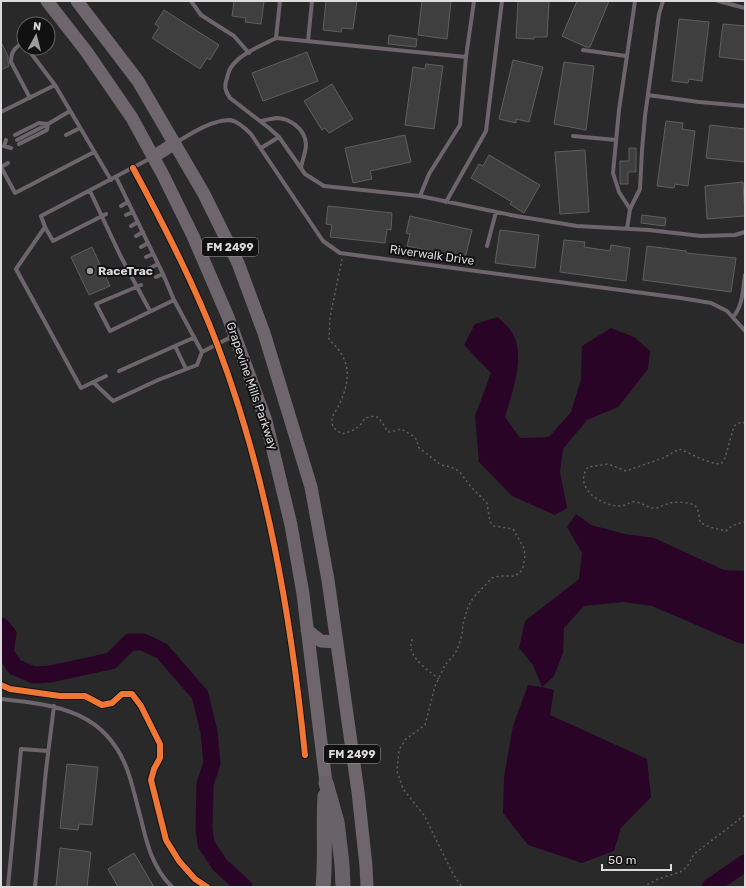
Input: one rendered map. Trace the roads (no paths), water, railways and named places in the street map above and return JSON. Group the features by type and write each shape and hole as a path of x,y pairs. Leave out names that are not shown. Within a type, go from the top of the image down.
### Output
{"highway":[{"path":"323,887 325,862 324,823 326,783"},
{"name":"Grapevine Mills Parkway","path":"326,783 337,822 342,864 342,887"}],"main road":[{"name":"Grapevine Mills Parkway","path":"47,1 86,51 132,118 153,157 193,236 235,335 266,421 293,533 303,594 326,783"},
{"name":"Grapevine Mills Parkway","path":"77,1 138,82 204,194 238,263 264,333 311,487 328,580 337,642 358,792 367,887"},
{"path":"153,157 175,143"},
{"path":"307,630 321,641 337,642"}],"lane":[{"path":"191,1 201,15 234,36 249,53"},
{"path":"276,38 280,1"},
{"path":"308,40 312,1"},
{"path":"420,196 429,174 460,125 466,57 474,1"},
{"path":"446,202 486,131 502,1"},
{"path":"630,209 619,192 613,173 618,110 635,1"},
{"path":"627,229 630,209 640,189 642,150 648,96 659,14 663,1"},
{"path":"718,1 745,8"},
{"path":"466,57 276,38 249,53 232,66 225,82 225,92 230,98 279,137 305,174 324,186 420,196 496,212 577,226 649,230 701,236 735,235 745,232"},
{"path":"16,48 13,50 11,55 11,62 30,98"},
{"path":"583,50 626,56"},
{"path":"33,56 54,85 111,180"},
{"path":"1,112 54,85"},
{"path":"648,96 745,106"},
{"path":"48,124 47,130 17,140 39,123 48,124 70,111"},
{"path":"260,121 276,118 287,120 298,126 304,136 306,144 300,168"},
{"name":"Riverwalk Drive","path":"175,143 209,125 231,120 240,124 251,134 261,148 323,241 343,254 711,303 727,311 744,328"},
{"path":"66,135 80,128"},
{"path":"573,136 616,140"},
{"path":"261,148 279,137"},
{"path":"2,146 8,144"},
{"path":"8,163 1,167 15,193 94,152"},
{"path":"106,214 53,241 45,228 41,216 153,157"},
{"path":"116,177 174,300 193,338 202,352"},
{"path":"90,191 101,216 114,235 150,311"},
{"path":"121,206 128,202"},
{"path":"126,215 133,212"},
{"path":"487,246 496,212"},
{"path":"130,226 138,222"},
{"path":"106,225 111,223"},
{"path":"45,228 16,269 81,388 106,376"},
{"path":"136,236 143,232"},
{"path":"141,247 148,243"},
{"path":"146,257 153,254"},
{"path":"150,268 158,264"},
{"path":"156,277 163,274"},
{"path":"733,317 738,312 745,275"},
{"path":"139,286 96,304 110,331 174,300"},
{"path":"93,382 113,401 197,365 202,352 235,335"},
{"path":"118,371 193,338"},
{"path":"175,346 186,369"},
{"path":"1,699 54,706 77,713 90,720 111,741 120,754 129,774 148,847 161,875 172,887"},
{"path":"35,887 48,751 54,706"},
{"path":"8,887 22,748 48,751"}],"waterway":[{"path":"1,626 8,634 5,652 15,667 34,675 50,674 111,661 130,642 143,642 162,651 200,695 209,732 212,763 205,784 204,828 206,844 220,865 244,887"},
{"path":"710,887 745,863"}],"place":[{"name":"RaceTrac","path":"90,271"}]}
